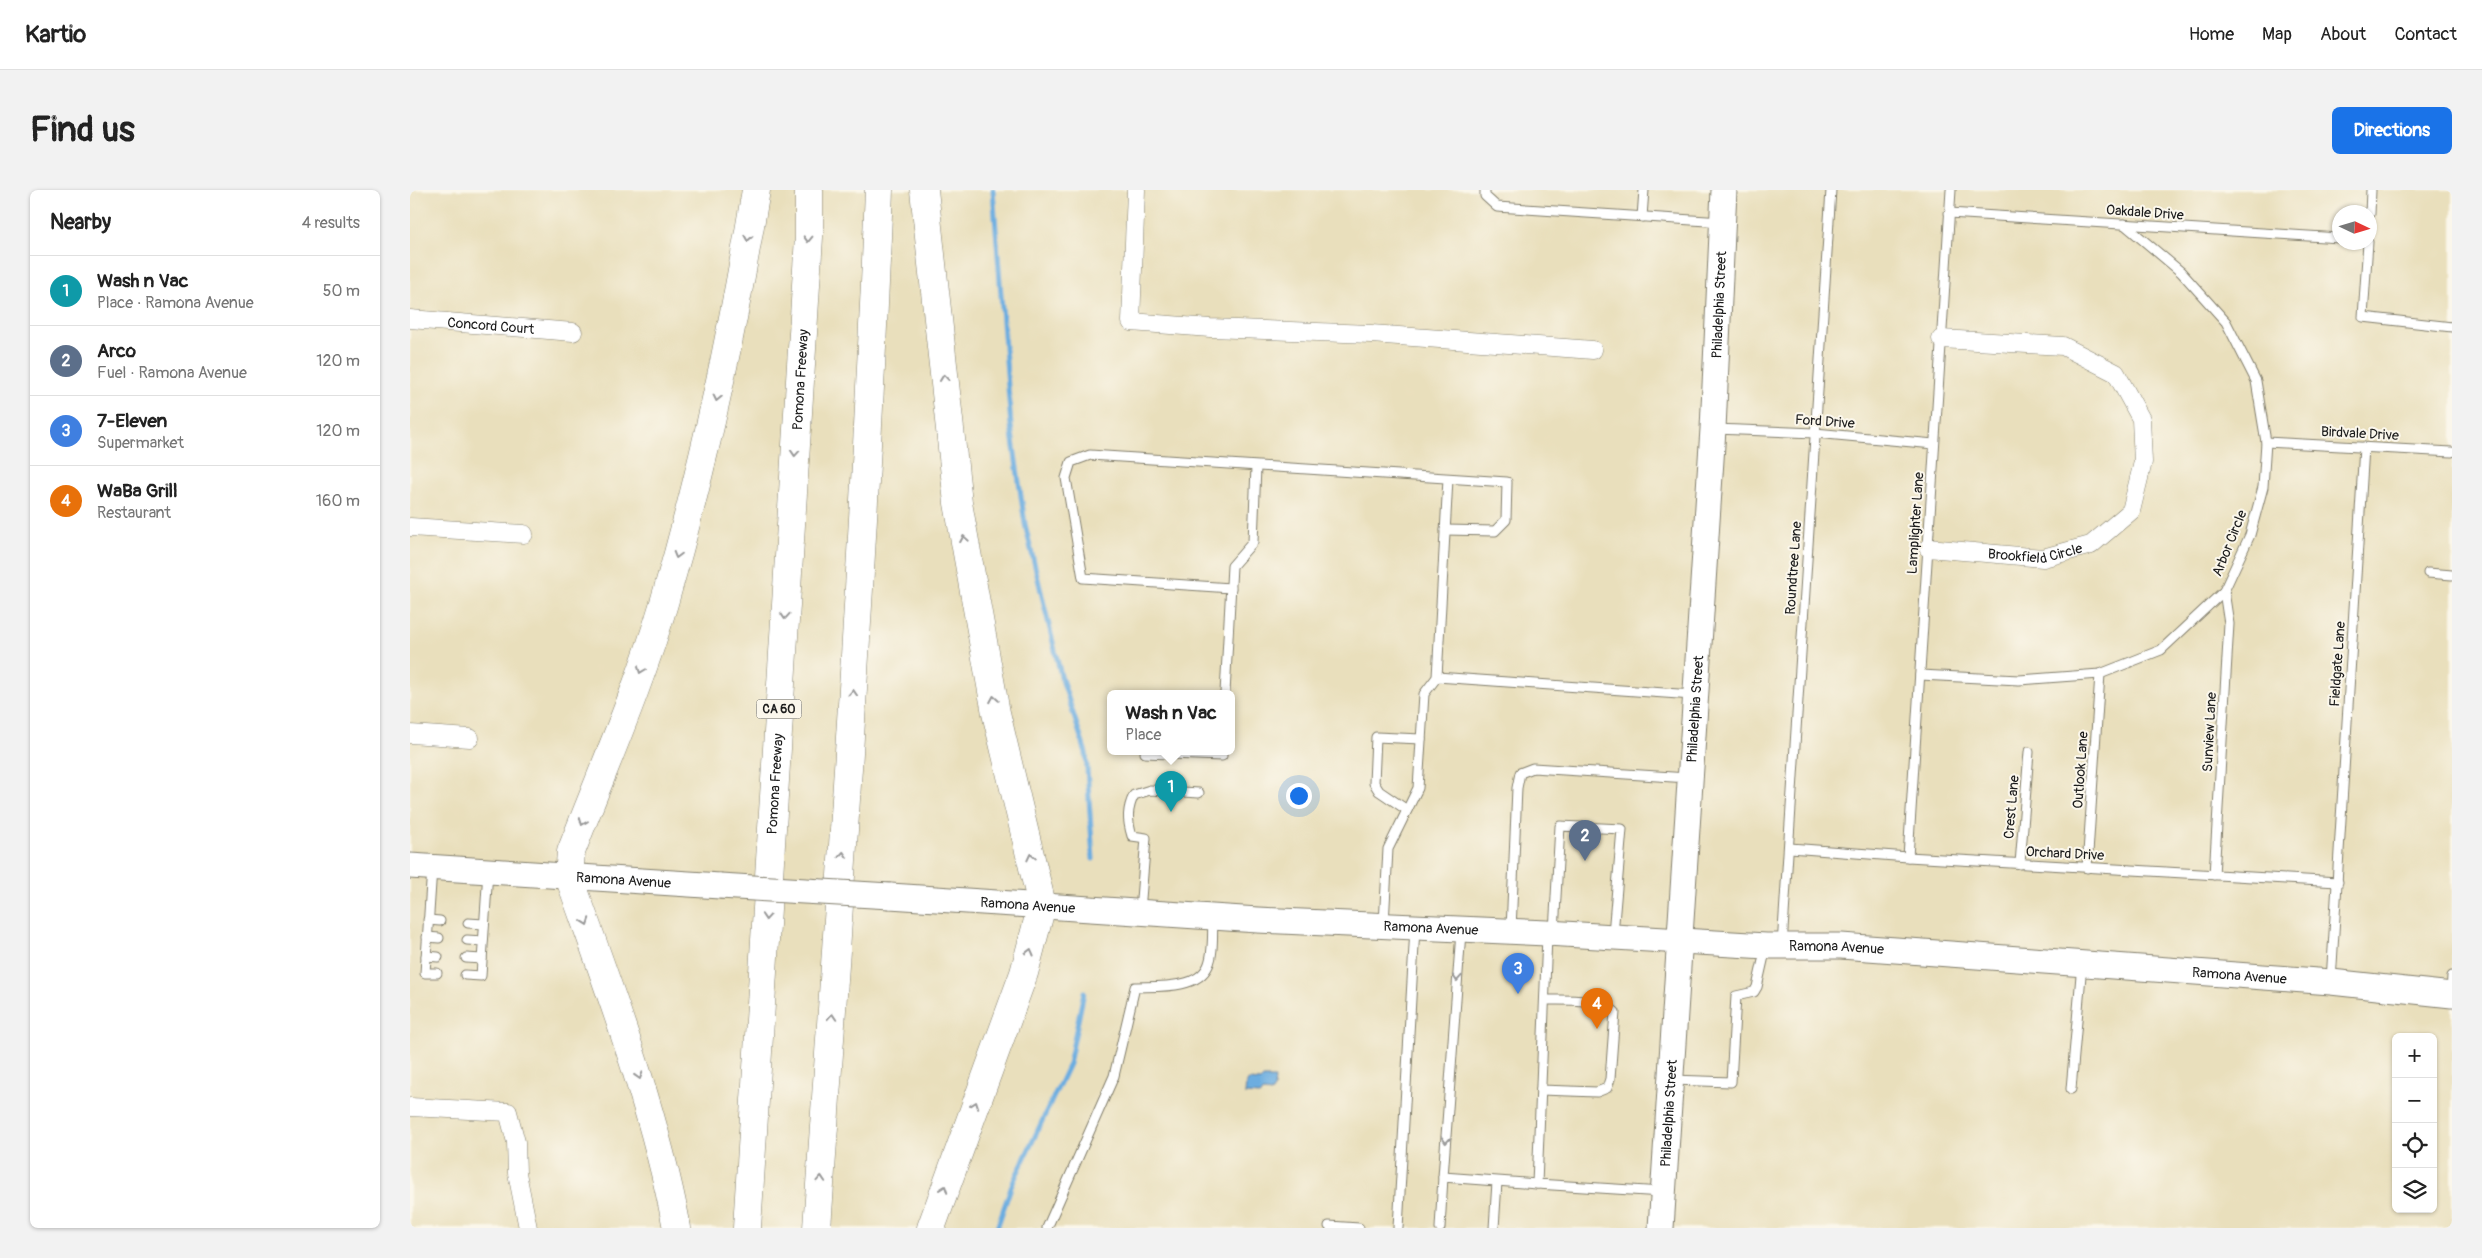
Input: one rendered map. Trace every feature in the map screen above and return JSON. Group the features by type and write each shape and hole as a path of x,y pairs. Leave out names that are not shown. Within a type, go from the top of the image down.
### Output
{"highway":[{"path":"677,1228 670,1188 640,1081 569,876 571,852 647,655 664,604 711,427 738,302 756,190"},
{"name":"Pomona Freeway","path":"747,1228 809,237 809,190"},
{"path":"817,1228 843,852 871,390 879,190"},
{"path":"924,190 958,503 996,713 1042,905 1024,973 931,1228"}],"main road":[{"name":"Philadelphia Street","path":"1660,1228 1713,429 1724,190"},
{"name":"Ramona Avenue","path":"421,867 1415,928 1550,933 1774,947 1841,946 2331,982 2452,988"}],"street":[{"path":"1136,190 1131,322 1210,328 1371,334 1593,350"},
{"name":"Concord Court","path":"410,319 573,332"},
{"name":"Brookfield Circle","path":"1928,548 2043,558 2091,545 2131,511 2143,462 2141,419 2116,373 2063,346 1941,339"},
{"path":"410,527 524,534"},
{"path":"410,734 470,738"},
{"path":"410,1107 508,1112 516,1142 518,1173 528,1228"}],"lane":[{"path":"1485,190 1485,196 1497,207 1722,222"},
{"path":"1642,217 1644,190"},
{"name":"Roundtree Lane","path":"1670,1080 1730,1082 1736,996 1754,992 1774,947 1790,848 1831,190"},
{"name":"Lamplighter Lane","path":"1908,857 1950,190"},
{"path":"2370,205 2371,190"},
{"name":"Oakdale Drive","path":"1949,213 2332,237"},
{"name":"Arbor Circle","path":"1920,675 2019,680 2100,674 2161,650 2224,591 2250,535 2263,487 2266,442 2256,382 2226,322 2181,272 2124,224"},
{"path":"2367,250 2363,317 2452,327"},
{"name":"Ford Drive","path":"1713,429 1816,433 1934,444"},
{"name":"Birdvale Drive","path":"2266,442 2452,452"},
{"name":"Fieldgate Lane","path":"2331,982 2364,447"},
{"path":"1231,588 1083,578 1066,478 1071,462 1090,455 1507,482 1506,520 1495,531 1445,530"},
{"path":"1225,690 1232,566 1253,542 1256,467"},
{"path":"1384,926 1388,849 1418,788 1424,694 1437,678 1448,479"},
{"path":"2428,574 2452,574"},
{"name":"Sunview Lane","path":"2214,875 2229,624 2224,591"},
{"name":"Outlook Lane","path":"2087,868 2100,674"},
{"path":"1437,678 1696,695"},
{"path":"1407,810 1379,791 1374,783 1376,737 1421,739"},
{"name":"Crest Lane","path":"2020,864 2029,752"},
{"path":"1196,755 1222,755"},
{"path":"1511,931 1517,788 1520,773 1533,768 1691,778"},
{"path":"1140,911 1146,838 1132,836 1128,822 1129,805 1134,794 1150,790 1199,793"},
{"path":"1537,1184 1545,1000 1560,826 1622,829 1613,937"},
{"name":"Orchard Drive","path":"1790,848 2020,864 2338,882"},
{"path":"421,867 428,920 425,973 437,973"},
{"path":"465,975 480,976 488,871"},
{"path":"1047,1228 1114,1076 1135,988 1189,982 1200,975 1207,968 1210,955 1213,916"},
{"path":"428,920 440,921"},
{"path":"468,923 484,924"},
{"path":"1398,1228 1415,928"},
{"path":"1440,1228 1461,929"},
{"path":"427,937 439,938"},
{"path":"467,940 483,941"},
{"path":"426,956 438,957"},
{"path":"466,958 482,959"},
{"path":"2071,1089 2082,964"},
{"path":"1541,1090 1597,1092 1607,1088 1610,1079 1615,1012 1608,1005 1580,1000 1545,1000"},
{"path":"1443,1177 1663,1192"},
{"path":"1494,1228 1497,1182"},
{"path":"1328,1226 1359,1228"}],"water":[{"path":"1263,1078 1275,1078 1274,1089 1271,1093 1263,1092 1259,1095 1245,1094 1246,1082 1249,1080 1260,1081"}],"waterway":[{"path":"993,190 1011,426 1025,524 1061,676 1086,753 1093,859"},
{"path":"997,1228 1011,1187 1069,1064 1084,992"}],"place":[{"name":"Wash n Vac","path":"1171,812"},
{"name":"Arco","path":"1585,861"},
{"name":"7-Eleven","path":"1518,994"},
{"name":"WaBa Grill","path":"1597,1029"}]}
